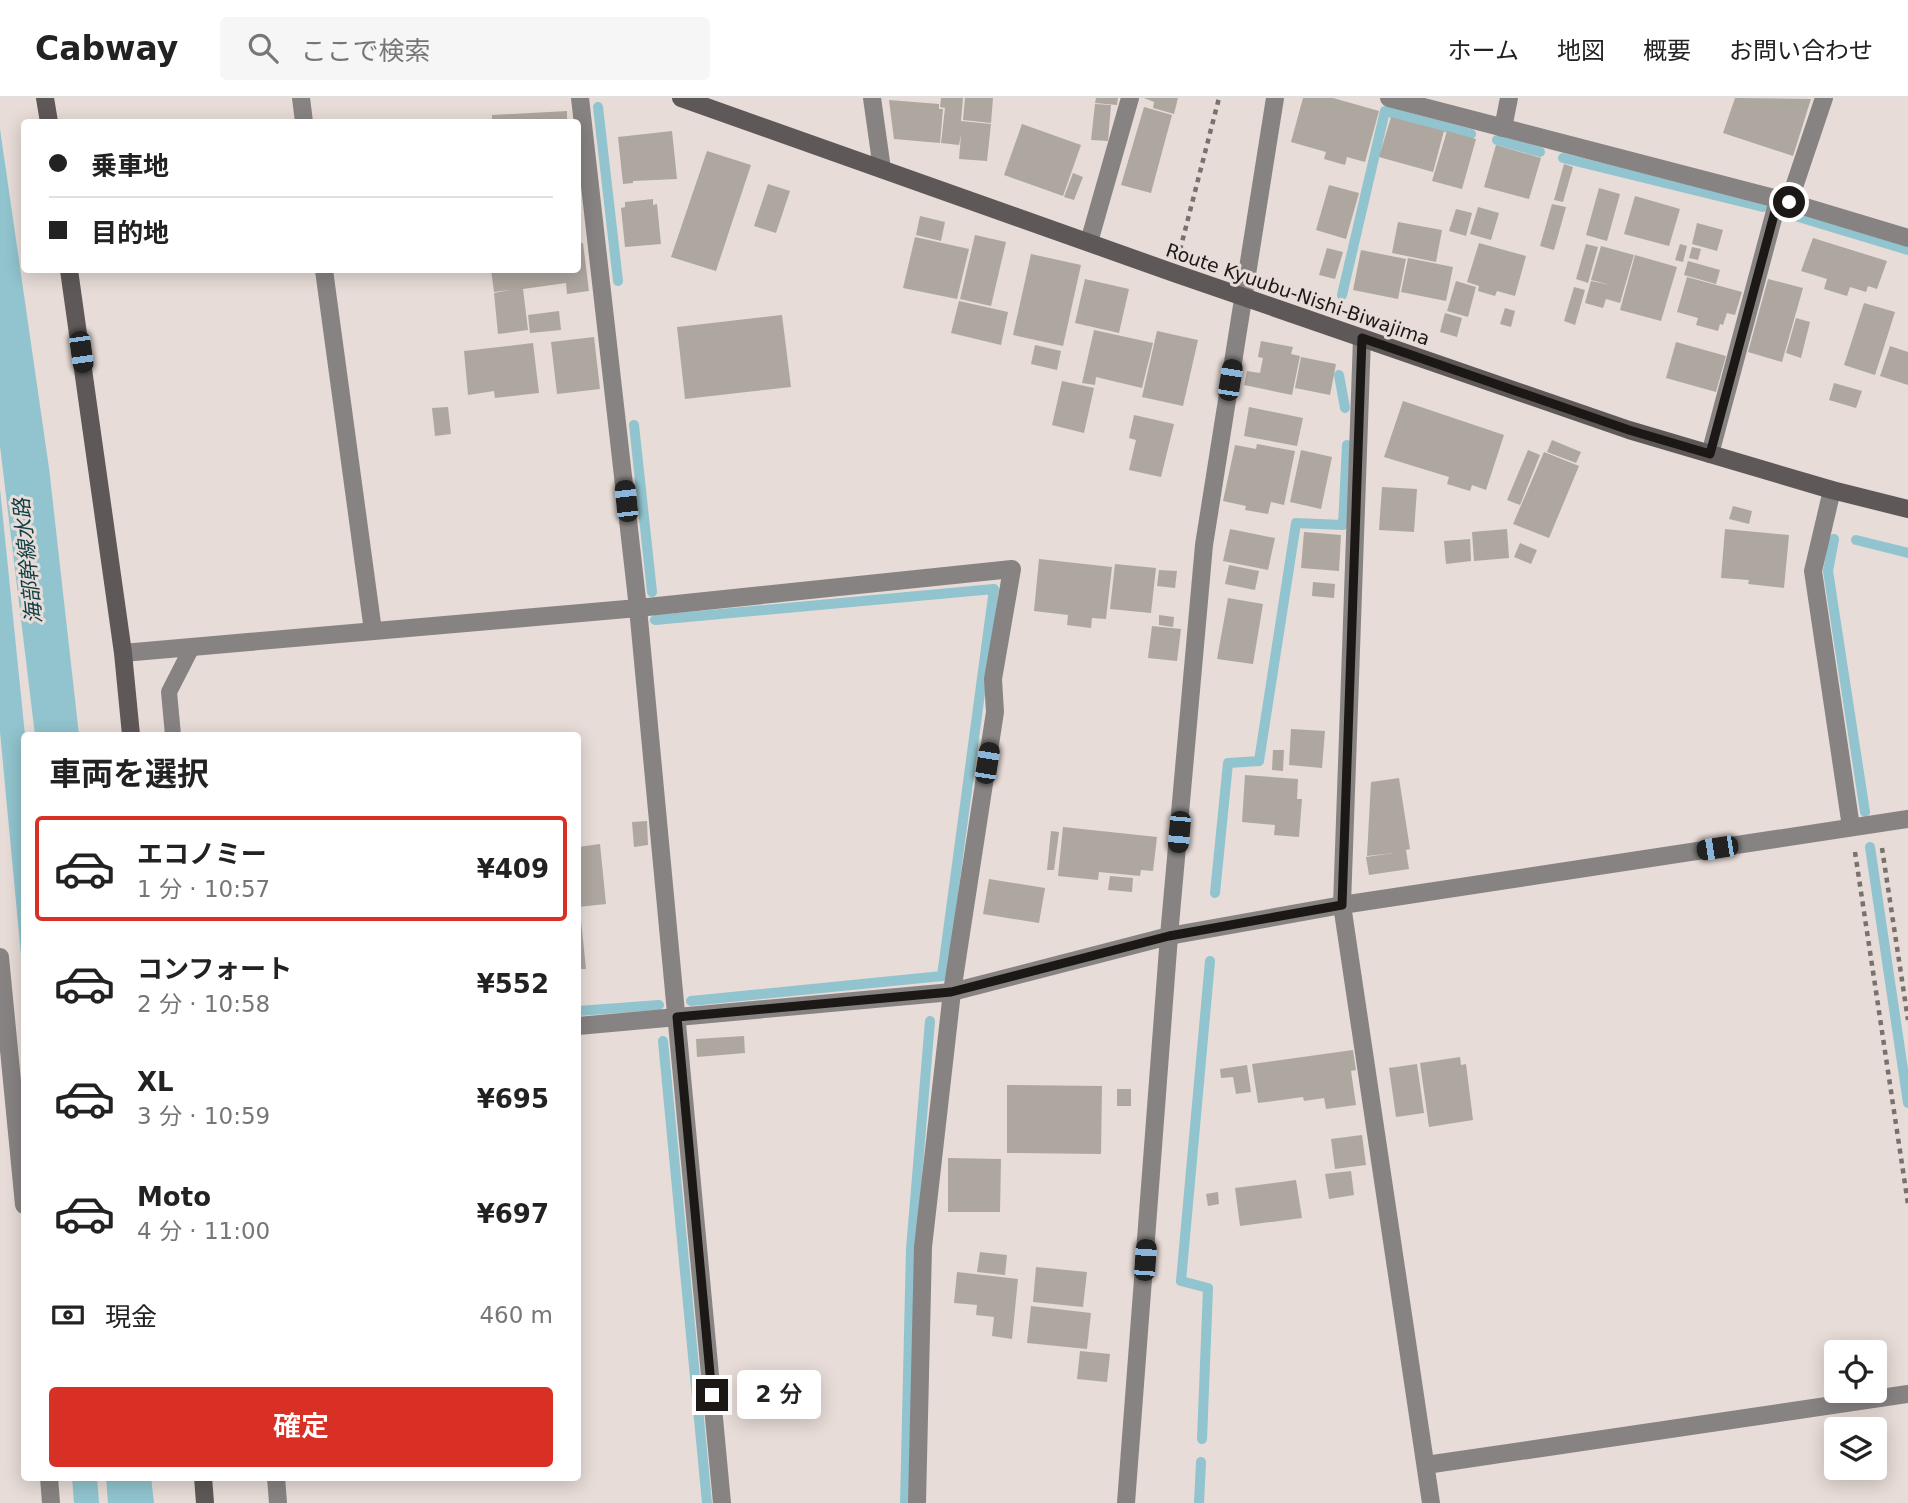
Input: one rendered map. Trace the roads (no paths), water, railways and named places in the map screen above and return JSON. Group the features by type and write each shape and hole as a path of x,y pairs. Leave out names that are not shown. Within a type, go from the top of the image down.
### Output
{"main road":[{"path":"45,98 48,119"},
{"name":"Route Kyuubu-Nishi-Biwajima","path":"681,98 1242,297 1629,430 1832,490 1908,509"},
{"path":"69,273 123,653 131,732"},
{"path":"203,1481 205,1503"}],"street":[{"path":"301,98 304,119"},
{"path":"580,98 638,608 722,1503"},
{"path":"872,98 881,169"},
{"path":"1089,242 1130,98"},
{"path":"1126,1503 1169,936 1204,545 1275,98"},
{"path":"1389,98 1783,201 1908,238"},
{"path":"1503,128 1509,98"},
{"path":"1710,454 1783,201 1824,98"},
{"path":"324,273 373,631"},
{"path":"1362,338 1342,905 1431,1503"},
{"path":"1832,490 1813,571 1851,827"},
{"path":"123,653 638,608 1012,569 993,679 995,712 951,992 923,1247 917,1503"},
{"path":"581,1026 951,992 1169,936 1342,905 1908,819"},
{"path":"0,957 21,1172"},
{"path":"1426,1465 1908,1394"},
{"path":"49,1481 51,1503"},
{"path":"276,1481 278,1503"}],"lane":[{"path":"173,732 169,692 192,647"}],"water":[{"name":"海部幹線水路","path":"0,129 49,468 79,732 35,732 0,446"},
{"path":"0,489 25,732 21,732 21,955 0,732"},
{"path":"72,1481 97,1481 99,1503 74,1503"},
{"path":"106,1481 151,1481 154,1503 108,1503"}],"waterway":[{"path":"598,107 618,281"},
{"path":"1342,295 1385,111 1471,134"},
{"path":"1497,140 1540,152"},
{"path":"1563,158 1763,207"},
{"path":"1792,215 1908,250"},
{"path":"1339,375 1345,408"},
{"path":"634,425 652,592"},
{"path":"1215,893 1228,763 1259,761 1296,523 1343,525 1347,445"},
{"path":"1834,539 1828,571 1865,812"},
{"path":"1856,540 1908,553"},
{"path":"655,620 994,589 942,976 691,1001"},
{"path":"1870,847 1908,1103"},
{"path":"1202,1439 1208,1288 1181,1281 1210,961"},
{"path":"581,1011 659,1005"},
{"path":"905,1503 911,1249 930,1021"},
{"path":"663,1041 707,1503"},
{"path":"1199,1503 1201,1462"}]}
